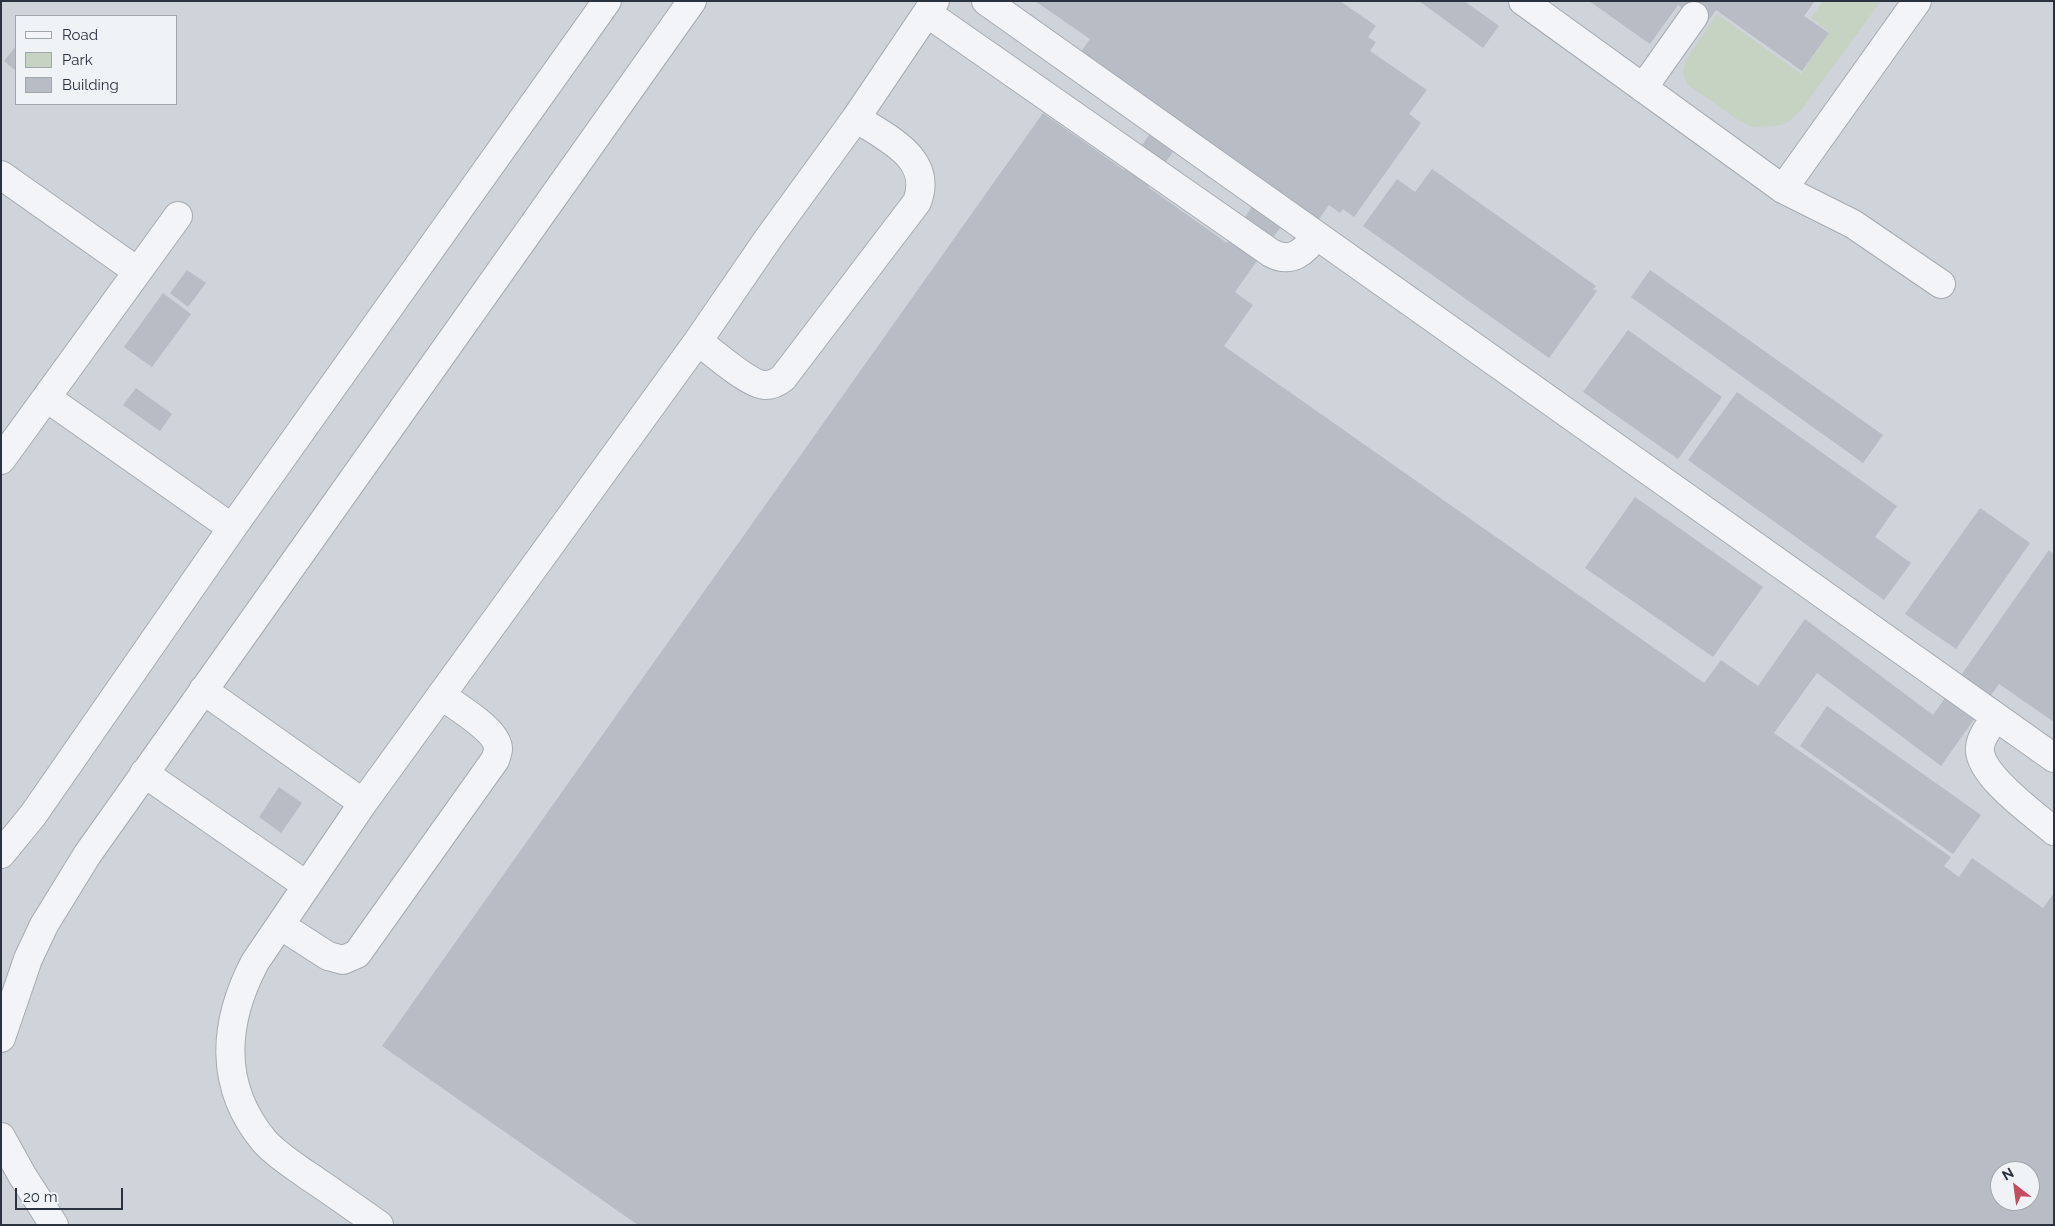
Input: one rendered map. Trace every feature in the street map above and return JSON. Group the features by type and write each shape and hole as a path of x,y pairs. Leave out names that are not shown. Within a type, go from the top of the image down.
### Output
{"street":[{"path":"1,854 33,815 232,528 607,1"},
{"path":"1,1038 28,959 44,925 87,855 692,1"},
{"path":"986,1 2054,758"},
{"path":"1522,1 1783,188 1853,224 1940,284"},
{"path":"1783,188 1917,1"},
{"path":"379,1225 283,1158 266,1143 242,1108 234,1085 230,1064 230,1038 242,987 255,962 363,803 698,341 768,239 856,118 931,7 1271,253 1279,257 1293,257 1309,246 1316,236"},
{"path":"1643,88 1694,16"},
{"path":"698,341 754,383 765,385 775,383 783,378 917,202 922,190 922,176 915,162 905,151 856,118"},
{"path":"1,175 137,271"},
{"path":"1,460 178,216"},
{"path":"47,398 232,528"},
{"path":"203,690 363,803"},
{"path":"280,925 328,956 343,960 357,954 495,760 498,749 494,737 485,727 441,695"},
{"path":"1996,717 1982,739 1979,748 1985,768 1994,780 2054,832"},
{"path":"144,773 306,885"},
{"path":"1,1137 22,1175 54,1225"}],"shaded area":[{"path":"1,1 2054,1 2054,1225 1,1225"}],"green space":[{"path":"1823,1 1881,1 1801,110 1789,121 1781,125 1754,127 1740,121 1688,85 1683,73 1685,61 1717,14 1801,74 1830,32 1811,18"}],"building":[{"path":"1035,1 1340,1 1376,26 1368,37 1376,42 1370,51 1427,90 1409,114 1421,123 1354,217 1343,209 1340,213 1329,205 1314,226 1292,211 1235,292 1253,305 1224,346 1704,683 1721,660 1758,686 1805,619 1933,715 2049,550 2054,554 2054,722 1999,684 1941,766 1817,673 1774,733 1951,857 1944,866 1959,877 1972,858 2043,908 2054,893 2054,1225 638,1225 382,1046 1043,113 1124,170 1160,120 1074,61 1090,39","holes":["1184,136 1263,191 1227,243 1148,187"]},
{"path":"1419,1 1464,1 1499,26 1483,48"},
{"path":"1589,1 1815,1 1804,16 1829,33 1802,71 1716,10 1706,24 1678,5 1650,44"},
{"path":"15,47 15,70 4,61"},
{"path":"1432,169 1596,286 1593,289 1597,291 1549,358 1363,226 1397,179 1415,192"},
{"path":"187,270 206,283 188,307 170,293"},
{"path":"1650,270 1883,435 1863,463 1631,297"},
{"path":"163,293 191,314 152,367 124,347"},
{"path":"1628,330 1722,397 1678,459 1583,392"},
{"path":"136,388 172,414 160,431 123,405"},
{"path":"1737,392 1897,506 1875,537 1911,563 1884,600 1688,460"},
{"path":"1635,497 1763,587 1713,657 1585,568"},
{"path":"1980,508 2030,543 1956,649 1905,614"},
{"path":"1827,706 1981,815 1953,854 1800,746"},
{"path":"279,787 302,803 281,833 259,817"}]}
